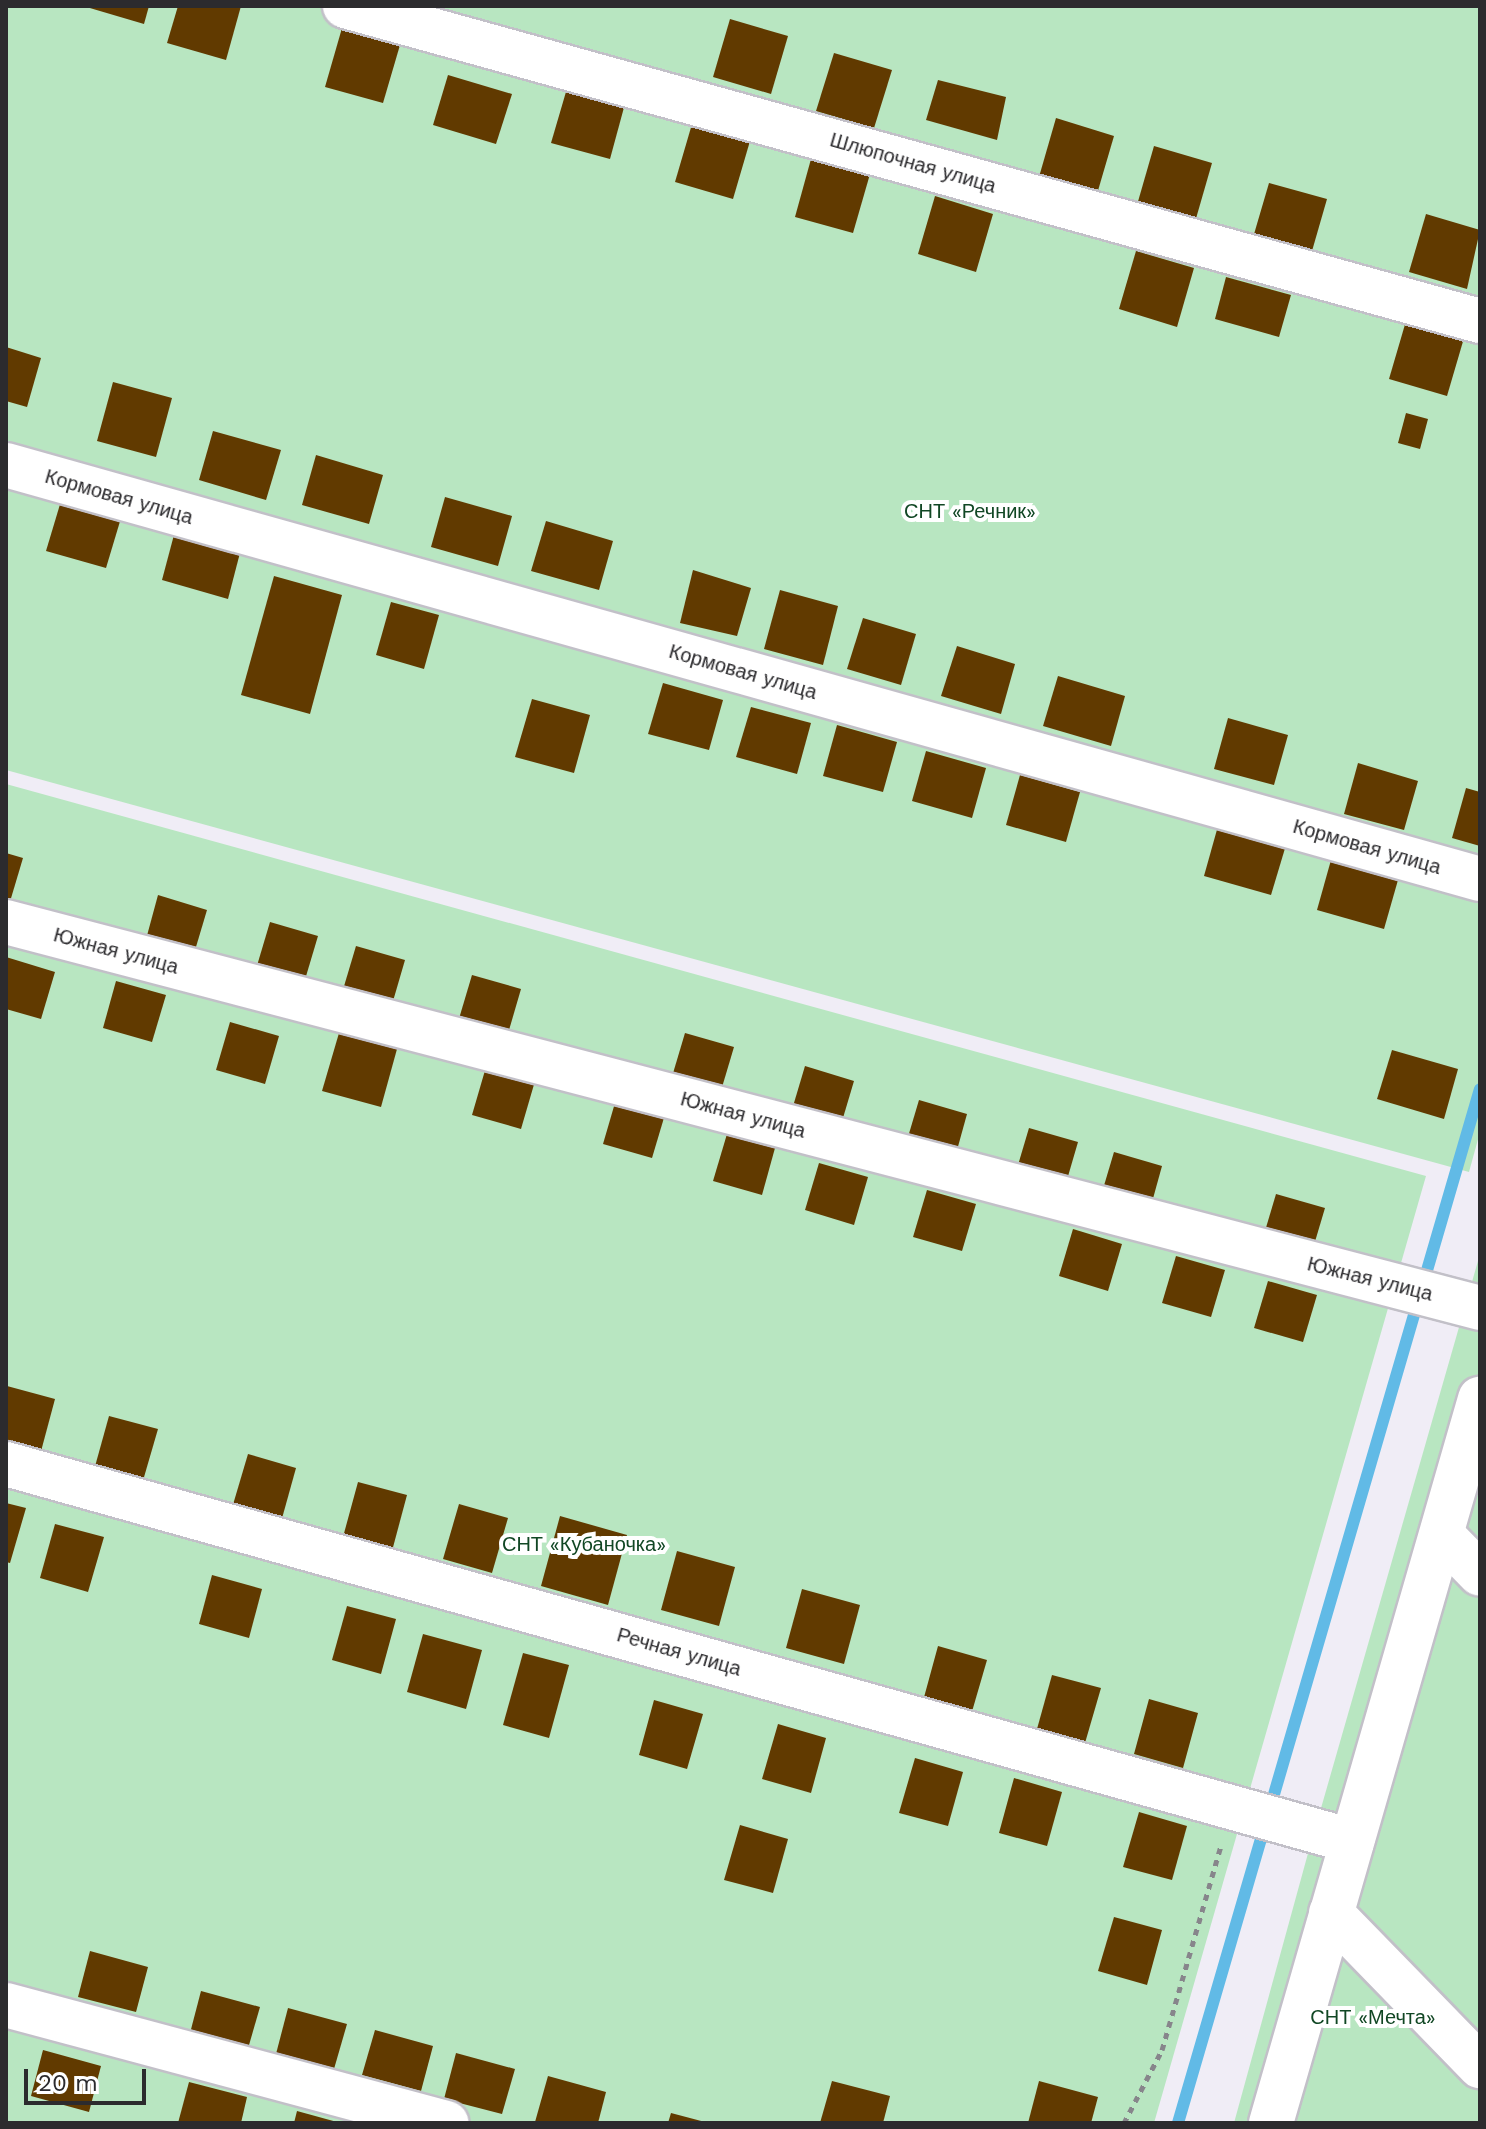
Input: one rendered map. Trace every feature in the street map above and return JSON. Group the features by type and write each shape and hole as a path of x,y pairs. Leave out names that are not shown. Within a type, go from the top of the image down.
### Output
{"street":[{"name":"Шлюпочная улица","path":"345,6 1480,321"},
{"name":"Кормовая улица","path":"6,465 1480,879"},
{"name":"Южная улица","path":"6,922 1440,1297"},
{"path":"1271,2123 1480,1399"},
{"name":"Речная улица","path":"6,1464 1352,1841"},
{"path":"1442,1535 1480,1574"},
{"path":"1331,1913 1480,2066"},
{"path":"6,2005 446,2123"}],"path":[{"path":"1124,2123 1162,2050 1255,1814"}],"green space":[{"name":"СНТ «Речник»","path":"6,6 1480,6 1480,1132 1469,1172 6,770"},
{"name":"СНТ «Кубаночка»","path":"6,784 1426,1176 1154,2123 6,2123"},
{"name":"СНТ «Мечта»","path":"1480,1254 1480,2123 1234,2123 1307,1857"}],"building":[{"path":"83,6 149,6 144,24"},
{"path":"178,6 241,6 226,60 167,43"},
{"path":"730,19 788,36 771,94 713,77"},
{"path":"342,28 400,45 383,103 325,87"},
{"path":"834,53 892,70 874,128 816,111"},
{"path":"448,75 512,94 496,144 433,125"},
{"path":"938,80 1006,97 997,140 926,120"},
{"path":"568,85 626,100 610,159 551,143"},
{"path":"1056,118 1114,136 1097,194 1039,177"},
{"path":"692,124 750,141 733,199 675,182"},
{"path":"1154,146 1212,163 1195,222 1137,205"},
{"path":"811,159 870,174 853,233 795,217"},
{"path":"1269,183 1327,199 1310,258 1252,241"},
{"path":"935,196 993,214 976,272 918,254"},
{"path":"1426,214 1480,230 1467,289 1409,272"},
{"path":"1136,251 1194,268 1177,327 1119,309"},
{"path":"1226,277 1291,295 1279,337 1215,319"},
{"path":"1406,321 1464,338 1447,396 1389,379"},
{"path":"6,347 41,358 27,407 6,401"},
{"path":"113,382 172,398 156,457 97,441"},
{"path":"1406,413 1428,419 1420,449 1398,443"},
{"path":"213,431 281,450 266,500 199,480"},
{"path":"316,455 383,475 369,524 302,505"},
{"path":"445,497 512,516 498,566 431,547"},
{"path":"61,501 121,518 106,568 46,551"},
{"path":"546,521 613,541 599,590 531,571"},
{"path":"175,531 241,549 228,599 162,580"},
{"path":"693,570 751,588 737,636 680,623"},
{"path":"274,576 342,595 310,714 241,695"},
{"path":"780,590 838,606 823,665 764,649"},
{"path":"391,602 439,615 424,669 376,655"},
{"path":"863,618 916,634 901,685 847,669"},
{"path":"957,646 1015,664 1001,714 941,696"},
{"path":"1058,676 1125,696 1111,746 1043,726"},
{"path":"663,683 723,700 709,750 648,734"},
{"path":"532,699 590,715 574,773 515,757"},
{"path":"751,707 811,723 797,774 736,757"},
{"path":"1228,718 1288,735 1274,785 1214,769"},
{"path":"837,725 897,742 883,792 823,776"},
{"path":"926,751 986,768 972,818 912,801"},
{"path":"1358,763 1418,781 1404,830 1344,814"},
{"path":"1020,775 1080,792 1066,842 1006,825"},
{"path":"1466,788 1480,792 1480,846 1452,838"},
{"path":"1218,826 1286,845 1271,895 1204,876"},
{"path":"6,853 23,858 9,905 6,904"},
{"path":"1331,860 1398,880 1384,929 1317,910"},
{"path":"158,895 207,910 193,957 145,943"},
{"path":"270,922 318,936 304,983 256,969"},
{"path":"356,946 405,960 391,1008 342,993"},
{"path":"6,957 55,972 41,1019 6,1009"},
{"path":"472,975 521,989 507,1037 458,1022"},
{"path":"116,981 166,995 152,1042 103,1028"},
{"path":"230,1022 279,1036 265,1084 216,1070"},
{"path":"339,1033 397,1049 381,1107 322,1091"},
{"path":"685,1033 734,1047 720,1094 671,1080"},
{"path":"1392,1050 1458,1069 1444,1119 1377,1099"},
{"path":"805,1066 854,1081 840,1128 791,1113"},
{"path":"486,1067 535,1081 521,1129 472,1115"},
{"path":"617,1096 666,1111 652,1158 603,1144"},
{"path":"919,1100 967,1114 954,1161 905,1147"},
{"path":"1029,1128 1078,1142 1064,1190 1015,1175"},
{"path":"727,1134 775,1148 762,1195 713,1181"},
{"path":"1114,1152 1162,1166 1149,1213 1100,1199"},
{"path":"819,1163 868,1177 854,1225 805,1210"},
{"path":"927,1190 976,1204 962,1251 913,1237"},
{"path":"1276,1194 1325,1208 1311,1255 1262,1241"},
{"path":"1073,1229 1122,1244 1108,1291 1059,1276"},
{"path":"1176,1256 1225,1270 1211,1317 1162,1303"},
{"path":"1268,1281 1317,1295 1303,1342 1254,1328"},
{"path":"7,1386 55,1399 40,1455 6,1445"},
{"path":"109,1416 158,1429 142,1484 94,1470"},
{"path":"248,1454 296,1468 281,1522 232,1508"},
{"path":"358,1482 407,1495 392,1551 343,1537"},
{"path":"6,1503 26,1508 10,1563 6,1562"},
{"path":"459,1504 508,1518 492,1573 443,1559"},
{"path":"560,1516 627,1535 608,1605 541,1586"},
{"path":"55,1524 104,1537 88,1592 40,1578"},
{"path":"677,1551 735,1567 719,1626 661,1610"},
{"path":"212,1575 262,1589 249,1638 199,1624"},
{"path":"802,1589 860,1605 844,1664 786,1648"},
{"path":"347,1606 396,1619 381,1674 332,1660"},
{"path":"423,1634 482,1650 466,1709 407,1692"},
{"path":"938,1646 987,1660 971,1715 923,1701"},
{"path":"523,1653 569,1665 549,1738 503,1725"},
{"path":"1052,1675 1101,1688 1085,1743 1037,1729"},
{"path":"1149,1699 1198,1713 1183,1768 1134,1754"},
{"path":"654,1700 703,1714 687,1769 639,1755"},
{"path":"778,1724 826,1738 811,1793 762,1779"},
{"path":"915,1758 963,1772 948,1826 899,1813"},
{"path":"1014,1778 1062,1792 1047,1846 999,1833"},
{"path":"1139,1812 1187,1826 1172,1880 1123,1867"},
{"path":"740,1825 788,1839 773,1893 724,1880"},
{"path":"1114,1917 1162,1930 1147,1985 1098,1971"},
{"path":"90,1951 148,1967 136,2012 78,1997"},
{"path":"201,1991 260,2007 247,2052 189,2037"},
{"path":"288,2008 347,2024 334,2069 276,2054"},
{"path":"375,2030 433,2046 421,2091 362,2075"},
{"path":"43,2050 101,2066 89,2112 31,2096"},
{"path":"456,2053 515,2069 502,2114 444,2099"},
{"path":"548,2076 606,2092 598,2123 535,2122"},
{"path":"832,2081 890,2096 883,2123 820,2123"},
{"path":"1039,2081 1098,2097 1091,2123 1028,2123"},
{"path":"189,2082 247,2097 241,2123 178,2123"},
{"path":"297,2111 337,2122 337,2123 294,2123"},
{"path":"671,2113 705,2122 668,2123"}],"waterway":[{"path":"1178,2123 1480,1089"}]}
